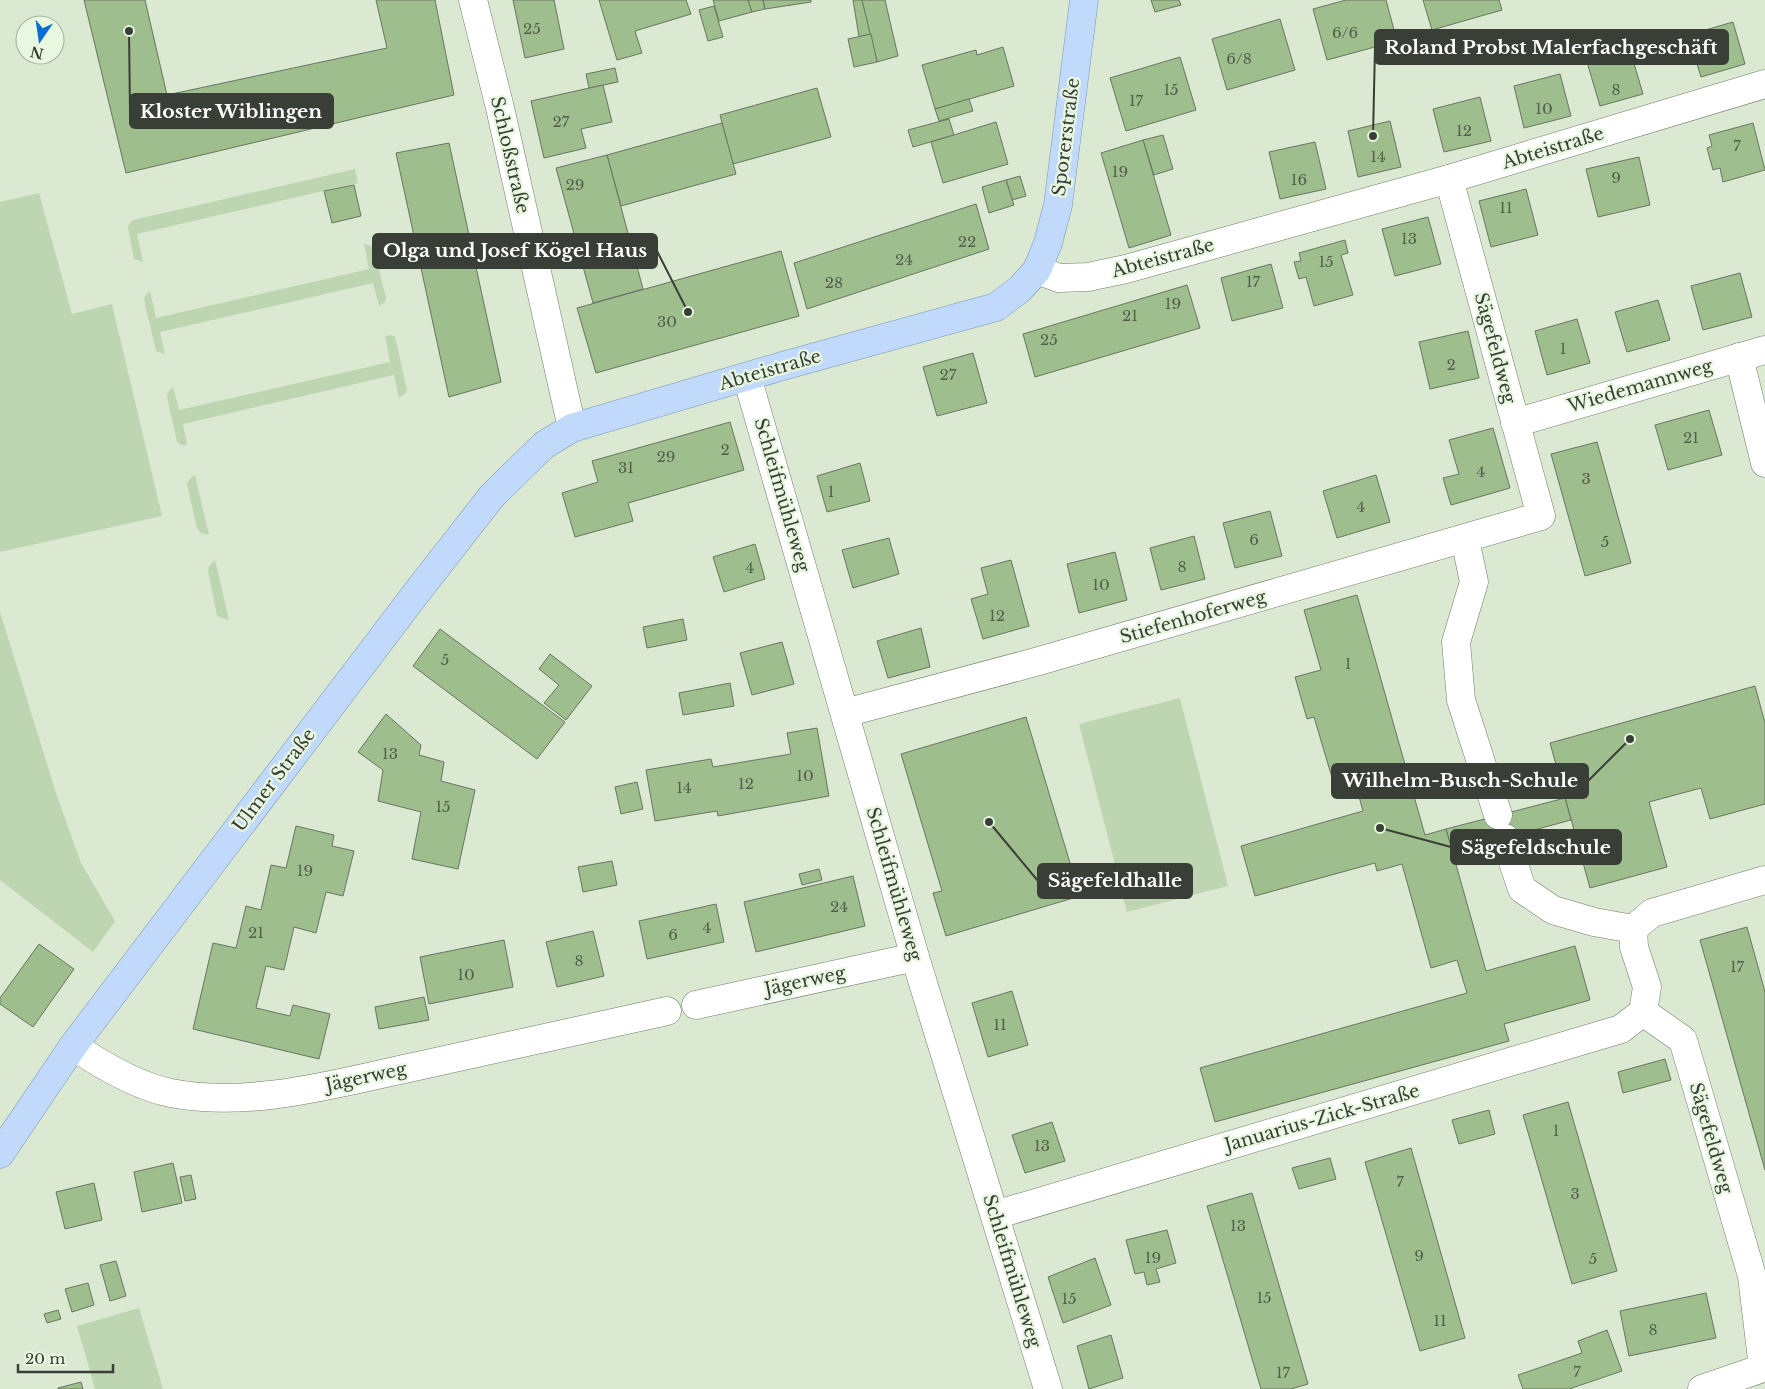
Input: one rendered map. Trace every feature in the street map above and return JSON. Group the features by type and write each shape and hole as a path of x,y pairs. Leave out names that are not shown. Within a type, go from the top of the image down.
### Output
{"main road":[{"name":"Sporerstraße","path":"1037,270 1048,243 1058,204 1084,0"},
{"name":"Abteistraße","path":"572,428 996,307 1020,289 1037,270"},
{"name":"Ulmer Straße","path":"0,1154 73,1046 492,496 544,445 572,428"}],"street":[{"name":"Schloßstraße","path":"472,0 500,108 572,428"},
{"name":"Abteistraße","path":"1037,270 1059,278 1088,277 1194,251 1450,179 1765,84"},
{"name":"Sägefeldweg","path":"1450,179 1541,516"},
{"name":"Wiedemannweg","path":"1515,423 1765,350"},
{"path":"1739,357 1765,463"},
{"name":"Schleifmühleweg","path":"747,377 915,957 1048,1389"},
{"name":"Stiefenhoferweg","path":"844,713 1039,661 1541,516"},
{"path":"1465,539 1474,582 1456,642 1461,700 1522,889 1553,910 1594,922 1633,929"},
{"path":"1633,929 1652,913 1765,880"},
{"path":"1633,929 1634,947 1647,987 1643,1012"},
{"name":"Jägerweg","path":"696,1005 915,957"},
{"name":"Jägerweg","path":"73,1046 96,1062 132,1079 170,1093 229,1098 303,1091 667,1012"},
{"name":"Sägefeldweg","path":"1643,1012 1683,1040 1752,1276 1763,1368 1702,1389"},
{"name":"Januarius-Zick-Straße","path":"995,1215 1621,1029 1643,1012"}],"green space":[{"path":"355,169 358,183 137,234 143,262 134,259 128,228 133,220"},
{"path":"39,193 72,314 112,304 162,516 0,552 0,202"},
{"path":"364,244 373,247 386,297 385,302 379,306 373,283 160,332 165,354 156,351 144,300 150,291 156,318 369,269"},
{"path":"391,335 395,337 407,390 399,398 394,375 183,424 187,445 181,445 177,442 167,397 168,392 173,387 179,410 390,362 385,336"},
{"path":"195,475 209,535 201,533 197,528 187,484"},
{"path":"215,560 229,620 217,616 208,571 209,566"},
{"path":"0,612 57,796 81,863 115,921 93,952 0,880"},
{"path":"1180,698 1228,886 1127,912 1079,724"},
{"path":"139,1308 163,1389 95,1389 77,1326"}],"building":[{"path":"84,0 145,0 167,95 387,48 376,0 435,0 454,95 126,173"},
{"path":"513,0 554,0 564,49 525,58"},
{"path":"599,0 686,0 691,14 635,31 642,53 617,60"},
{"path":"713,0 748,0 752,12 719,21"},
{"path":"748,0 763,0 765,9 752,12"},
{"path":"763,0 811,0 811,2 765,9"},
{"path":"853,0 862,0 871,34 859,37"},
{"path":"862,0 885,0 898,56 877,62"},
{"path":"1151,0 1179,0 1181,5 1155,12"},
{"path":"1346,0 1386,0 1397,41 1327,60 1313,9"},
{"path":"1423,0 1499,0 1502,10 1432,30"},
{"path":"714,6 723,37 708,41 699,10"},
{"path":"1280,19 1295,70 1227,90 1212,39"},
{"path":"1733,22 1745,64 1701,77 1688,35"},
{"path":"871,34 877,62 854,67 848,39"},
{"path":"1003,47 1014,86 935,109 922,65 976,50 977,55"},
{"path":"1630,50 1643,94 1600,106 1587,62"},
{"path":"1180,57 1196,110 1126,131 1110,78"},
{"path":"615,68 618,82 589,88 586,74"},
{"path":"1560,74 1571,116 1524,128 1514,86"},
{"path":"603,85 612,122 581,129 586,148 544,158 531,101"},
{"path":"817,88 831,137 733,164 720,115"},
{"path":"1480,97 1491,141 1444,152 1433,109"},
{"path":"969,99 973,111 939,121 935,109"},
{"path":"949,119 954,135 913,147 908,130"},
{"path":"1390,121 1401,167 1358,177 1348,131"},
{"path":"996,122 1008,164 943,183 931,142"},
{"path":"722,123 736,174 621,206 607,155"},
{"path":"1753,123 1765,170 1723,182 1720,168 1713,170 1707,148 1712,146 1709,135"},
{"path":"1163,135 1173,169 1154,175 1143,140"},
{"path":"1143,140 1171,235 1129,248 1101,153"},
{"path":"1315,142 1326,189 1280,199 1269,152"},
{"path":"449,143 501,382 449,397 396,153"},
{"path":"607,155 643,289 593,303 556,168"},
{"path":"1639,157 1650,205 1598,217 1586,169"},
{"path":"1020,176 1026,196 1012,200 1006,180"},
{"path":"1006,180 1014,205 989,213 982,187"},
{"path":"354,185 361,216 332,223 324,191"},
{"path":"1526,189 1538,235 1491,247 1479,201"},
{"path":"976,204 989,249 807,309 794,263"},
{"path":"1428,217 1441,264 1395,276 1382,229"},
{"path":"1345,240 1348,253 1341,255 1353,295 1314,306 1306,277 1299,279 1294,262 1301,261 1299,253"},
{"path":"781,251 799,316 596,373 577,308"},
{"path":"1271,264 1283,308 1232,321 1221,278"},
{"path":"1740,273 1752,317 1703,330 1691,286"},
{"path":"1187,285 1200,328 1035,377 1023,334"},
{"path":"1658,300 1670,340 1627,352 1615,312"},
{"path":"1577,319 1590,363 1547,375 1535,331"},
{"path":"1468,331 1479,378 1430,389 1419,342"},
{"path":"973,353 987,403 937,416 923,367"},
{"path":"1709,410 1722,455 1668,470 1655,425"},
{"path":"730,422 744,470 628,503 633,521 575,537 562,493 598,482 592,461"},
{"path":"1493,428 1510,488 1451,505 1443,478 1459,474 1449,440"},
{"path":"1597,442 1631,563 1585,576 1551,454"},
{"path":"860,463 870,501 827,512 817,476"},
{"path":"1376,475 1390,522 1337,538 1323,491"},
{"path":"1270,511 1282,556 1235,568 1223,523"},
{"path":"1194,536 1205,579 1161,590 1150,548"},
{"path":"889,538 899,574 853,588 842,550"},
{"path":"755,544 765,579 724,592 713,557"},
{"path":"1115,552 1127,600 1079,613 1067,564"},
{"path":"1011,560 1029,626 983,639 971,599 988,594 981,568"},
{"path":"1357,595 1425,835 1446,829 1486,971 1575,946 1590,1000 1504,1024 1509,1041 1215,1122 1200,1068 1467,993 1457,960 1431,968 1402,864 1377,871 1375,863 1255,896 1241,846 1363,811 1353,775 1333,781 1314,717 1307,719 1295,677 1321,670 1304,610"},
{"path":"683,619 687,640 647,648 643,627"},
{"path":"921,628 930,667 888,678 877,641"},
{"path":"440,629 565,722 537,759 413,666"},
{"path":"782,642 794,684 752,695 740,653"},
{"path":"550,654 592,686 566,720 544,703 559,685 539,669"},
{"path":"730,683 734,706 683,715 679,693"},
{"path":"1755,686 1765,723 1765,804 1710,819 1701,788 1649,802 1667,867 1590,888 1550,743"},
{"path":"386,714 421,745 419,755 444,762 441,781 475,790 458,869 412,859 421,812 378,801 383,770 358,752"},
{"path":"1026,717 1080,896 946,936 933,893 942,891 901,754"},
{"path":"817,728 829,796 718,816 717,811 655,821 646,770 711,759 713,767 791,754 787,733"},
{"path":"637,782 643,809 621,814 615,787"},
{"path":"1565,798 1571,820 1453,852 1446,829"},
{"path":"296,826 334,835 332,846 354,851 343,896 326,892 316,933 294,927 284,970 266,966 256,1008 290,1016 293,1005 330,1014 319,1059 193,1029 213,943 236,948 246,906 261,910 271,865 286,868"},
{"path":"612,861 617,885 583,892 578,867"},
{"path":"819,869 822,880 802,885 799,874"},
{"path":"853,876 865,926 756,952 744,902"},
{"path":"716,904 724,942 647,959 639,921"},
{"path":"1747,927 1765,992 1765,1170 1700,940"},
{"path":"593,931 604,976 557,987 546,942"},
{"path":"504,940 513,987 429,1004 420,957"},
{"path":"39,944 74,969 33,1027 0,1004 0,998"},
{"path":"1012,991 1028,1045 988,1057 972,1003"},
{"path":"424,997 429,1020 379,1029 375,1007"},
{"path":"1665,1059 1671,1080 1623,1093 1618,1072"},
{"path":"1568,1102 1617,1271 1572,1284 1523,1115"},
{"path":"1489,1110 1495,1134 1459,1144 1452,1120"},
{"path":"1052,1122 1065,1161 1025,1173 1012,1135"},
{"path":"1411,1148 1465,1338 1420,1351 1365,1162"},
{"path":"1330,1158 1336,1179 1299,1189 1292,1168"},
{"path":"173,1163 182,1203 142,1212 134,1172"},
{"path":"191,1175 196,1199 185,1201 180,1177"},
{"path":"94,1183 102,1220 65,1229 56,1192"},
{"path":"1252,1193 1308,1384 1291,1389 1261,1389 1207,1206"},
{"path":"1167,1230 1176,1263 1156,1269 1160,1282 1147,1285 1144,1272 1135,1274 1126,1240"},
{"path":"1095,1258 1111,1305 1063,1323 1048,1277"},
{"path":"116,1261 126,1296 110,1301 100,1265"},
{"path":"88,1283 94,1305 72,1312 65,1289"},
{"path":"1706,1293 1716,1338 1629,1356 1620,1311"},
{"path":"58,1310 61,1319 47,1323 44,1314"},
{"path":"1607,1330 1622,1371 1569,1389 1523,1389 1518,1375 1582,1353 1578,1341"},
{"path":"1111,1335 1123,1378 1089,1389 1077,1346"},
{"path":"81,1382 83,1389 58,1389 58,1388"}],"place":[{"name":"Kloster Wiblingen","path":"129,31"},
{"name":"Roland Probst Malerfachgeschäft","path":"1373,136"},
{"name":"Olga und Josef Kögel Haus","path":"688,312"},
{"name":"Wilhelm-Busch-Schule","path":"1630,739"},
{"name":"Sägefeldhalle","path":"989,822"},
{"name":"Sägefeldschule","path":"1380,828"}]}
